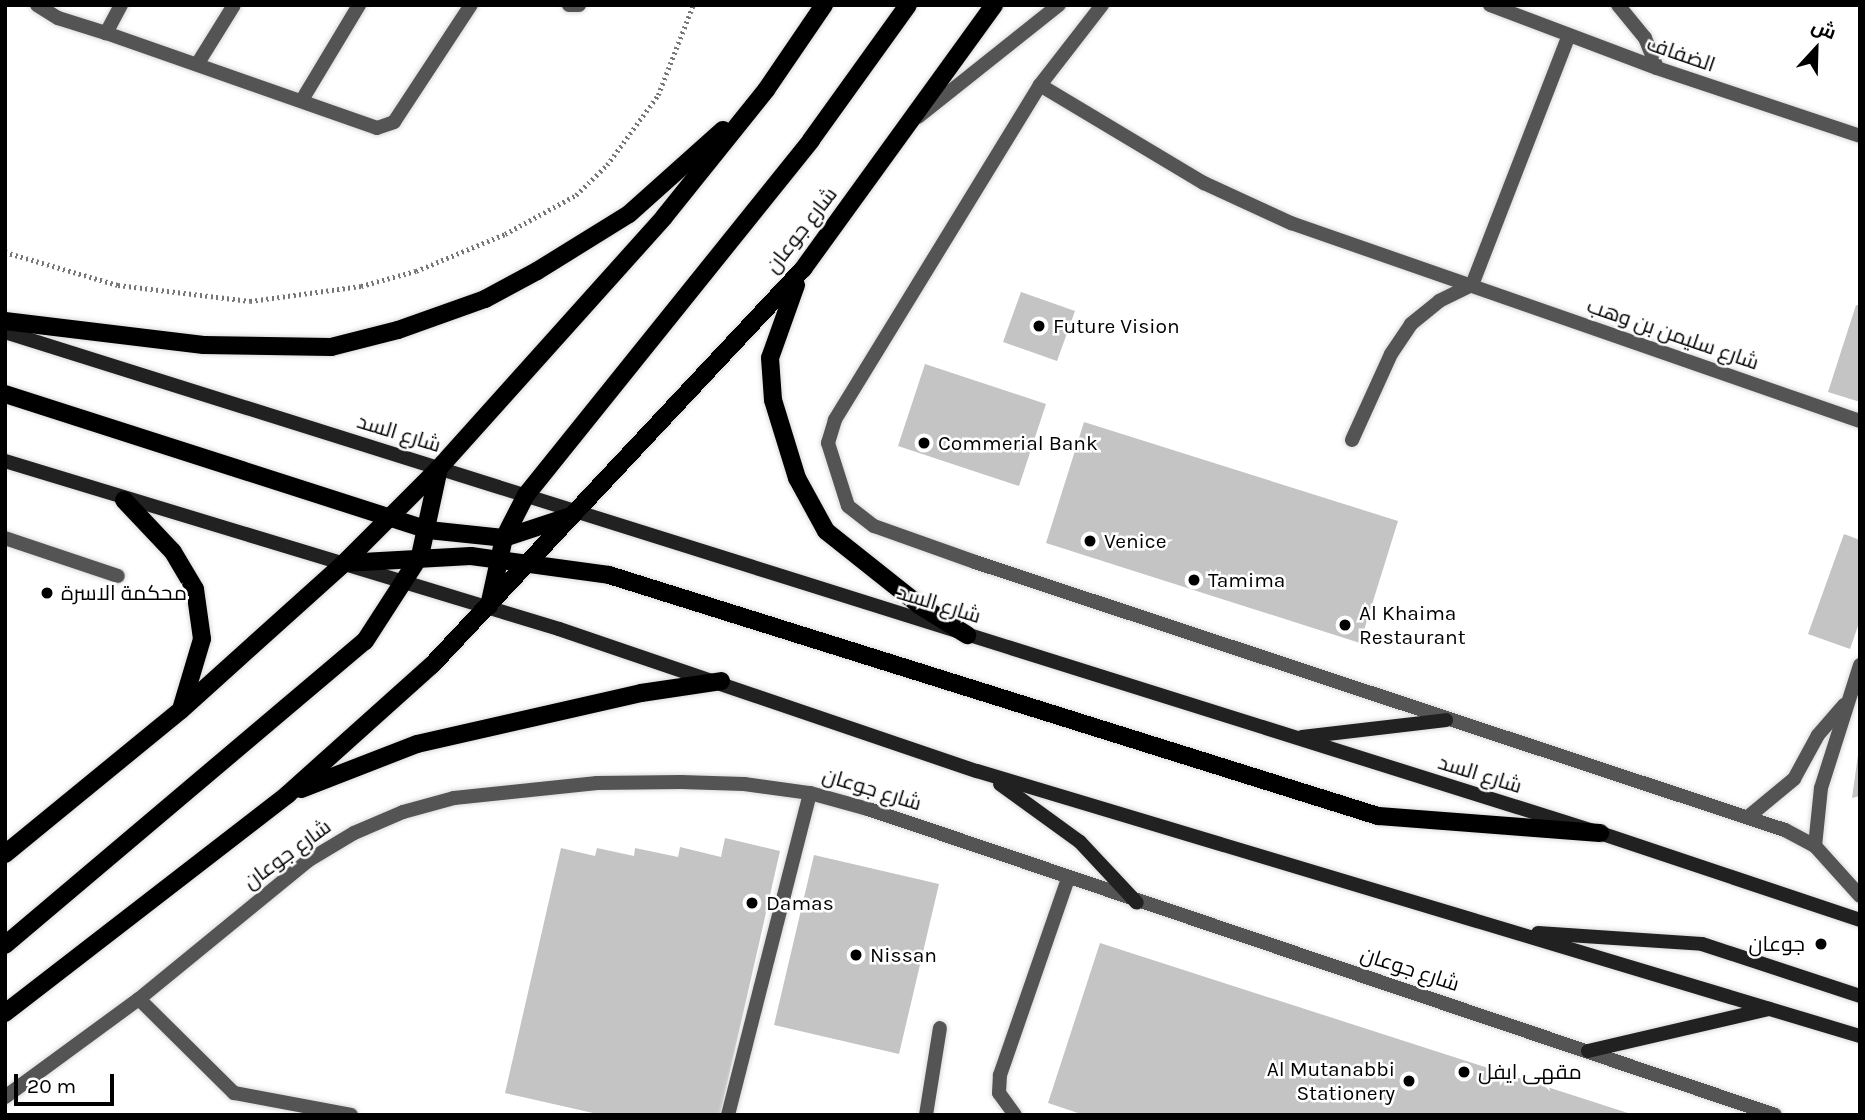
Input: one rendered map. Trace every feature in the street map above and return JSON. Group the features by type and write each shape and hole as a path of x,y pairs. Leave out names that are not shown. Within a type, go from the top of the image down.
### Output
{"main road":[{"path":"5,854 181,710 344,563 439,468 664,217 766,90 824,5"},
{"path":"489,607 497,558 526,495 811,140 908,5"},
{"name":"شارع جوعان","path":"5,1013 288,794 432,665 489,607 803,269 914,120 994,5"},
{"path":"5,321 204,345 331,347 398,330 485,299 629,214 766,90"},
{"path":"803,269 782,315 771,358 773,400 797,478 826,531 919,605 967,635"},
{"name":"شارع السد","path":"5,332 1600,832 1860,920"},
{"path":"5,394 428,530 504,538 556,524 580,511"},
{"path":"5,461 124,500 489,607 720,681 977,771 1860,1036"},
{"path":"5,944 365,641 407,582 420,556 428,530 439,468"},
{"path":"124,500 173,552 195,589 202,639 181,710"},
{"path":"344,563 420,556 497,558 532,561 653,586 1378,816 1600,832"},
{"path":"288,794 417,744 641,693 720,681"},
{"path":"1294,738 1446,720"},
{"path":"977,771 1048,816 1110,872 1137,903"},
{"path":"1519,932 1636,936 1702,944 1860,996"},
{"path":"1588,1051 1771,1009"}],"street":[{"path":"37,5 58,18 385,127 394,122 471,5"},
{"path":"106,33 121,5"},
{"path":"198,63 233,5"},
{"path":"302,100 359,5"},
{"path":"569,5 579,5"},
{"name":"شارع جوعان","path":"914,120 1059,5"},
{"path":"1040,85 1102,5"},
{"name":"الضفاف","path":"1490,5 1657,68 1860,136"},
{"path":"1618,5 1645,38 1657,68"},
{"path":"1352,440 1391,354 1411,324 1439,301 1472,285 1569,35"},
{"name":"شارع سليمن بن وهب","path":"1040,85 1121,137 1217,189 1381,257 1472,285 1860,421"},
{"name":"شارع السد","path":"1040,85 835,420 828,443 848,506 874,526 905,537 1446,720 1748,817 1815,846 1860,896"},
{"path":"5,538 118,576"},
{"path":"1815,846 1822,788 1844,705 1860,665"},
{"path":"1748,817 1794,779 1818,735 1844,705"},
{"name":"شارع جوعان","path":"5,1097 139,999 309,860 403,812 454,798 597,783 744,784 810,793 1775,1115"},
{"path":"728,1115 810,793"},
{"path":"1015,1115 999,1093 1000,1075 1068,879"},
{"path":"139,999 234,1093 351,1115"},
{"path":"926,1115 940,1028"}],"path":[{"path":"5,252 118,285 250,301 361,286 416,271 505,234 584,187 634,131 658,95 693,5"}],"building":[{"name":"Future Vision","path":"1021,292 1075,311 1057,361 1003,342"},
{"path":"1856,305 1860,306 1860,402 1828,392"},
{"path":"925,364 1046,404 1019,486 898,446"},
{"path":"1084,422 1398,521 1360,643 1046,543"},
{"path":"1844,534 1860,540 1860,620 1850,649 1808,634"},
{"path":"1858,755 1860,796 1852,798"},
{"path":"725,838 780,851 720,1115 602,1115 505,1093 561,848 595,856 597,848 634,856 635,848 678,857 680,847 721,857"},
{"name":"Nissan","path":"814,855 939,884 899,1054 774,1025"},
{"path":"1100,943 1631,1115 1084,1115 1048,1103"}],"place":[{"name":"Future Vision","path":"1039,326"},
{"name":"Commerial Bank","path":"924,443"},
{"name":"Venice","path":"1090,541"},
{"name":"Tamima","path":"1194,580"},
{"name":"محكمة الاسرة","path":"47,593"},
{"name":"Al Khaima Restaurant","path":"1345,625"},
{"name":"Damas","path":"752,903"},
{"name":"جوعان","path":"1821,944"},
{"name":"Nissan","path":"856,955"},
{"name":"مقهى ايفل","path":"1464,1072"},
{"name":"Al Mutanabbi Stationery","path":"1409,1081"}]}
